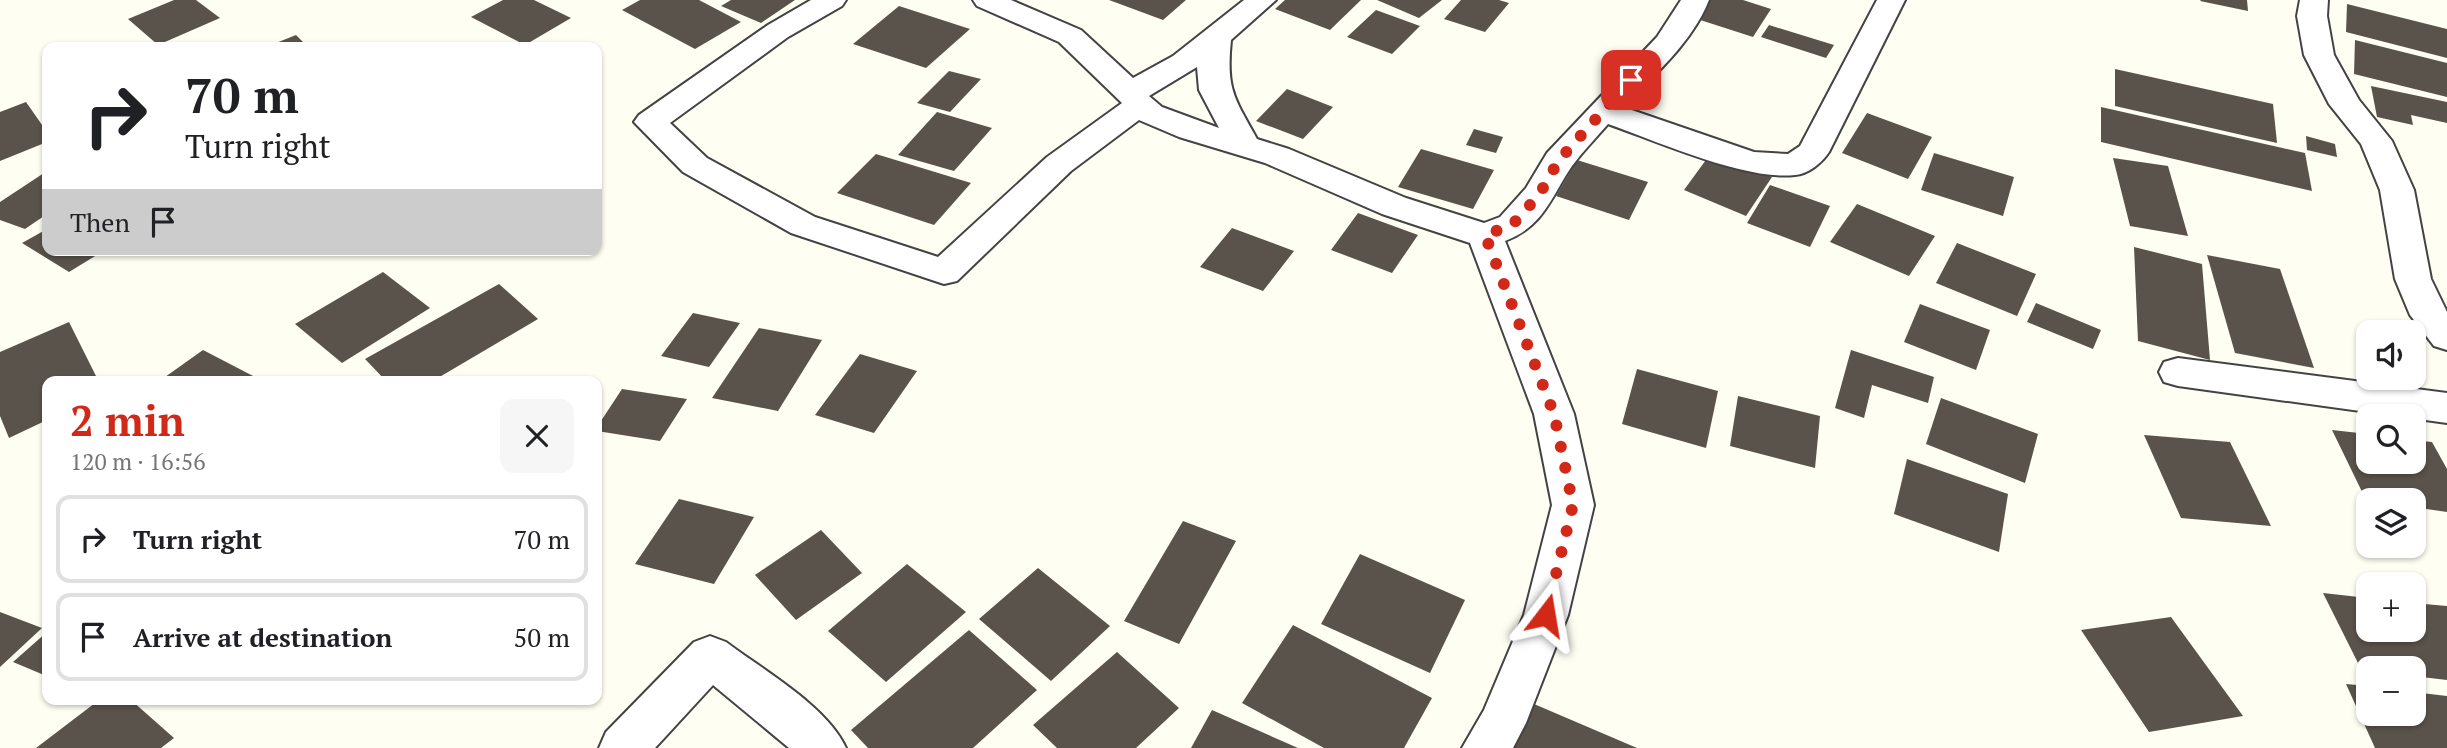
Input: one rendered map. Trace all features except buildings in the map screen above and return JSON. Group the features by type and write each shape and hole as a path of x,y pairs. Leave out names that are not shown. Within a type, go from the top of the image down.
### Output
{"street":[{"path":"832,0 778,31 650,122 695,165 803,225 944,272 1059,164 1136,100 1140,87 1184,61 1233,26 1262,0"},
{"path":"987,0 1070,36 1136,100 1190,130 1302,166 1426,218 1485,235 1512,225 1539,195 1559,160 1668,43 1689,14 1695,0"},
{"path":"1602,111 1751,162 1794,165 1813,152 1891,0"},
{"path":"2315,0 2312,16 2319,55 2345,104 2376,141 2397,190 2413,279 2428,315 2447,336"},
{"path":"1216,37 1212,72 1215,90 1245,148"},
{"path":"1485,235 1554,414 1573,505 1546,615 1502,723 1486,748"},
{"path":"2178,372 2447,408"},
{"path":"623,748 710,656 793,720 822,748"}],"route":[{"path":"1546,615 1573,505 1554,414 1485,235 1512,225 1539,195 1559,160 1631,80"}]}
